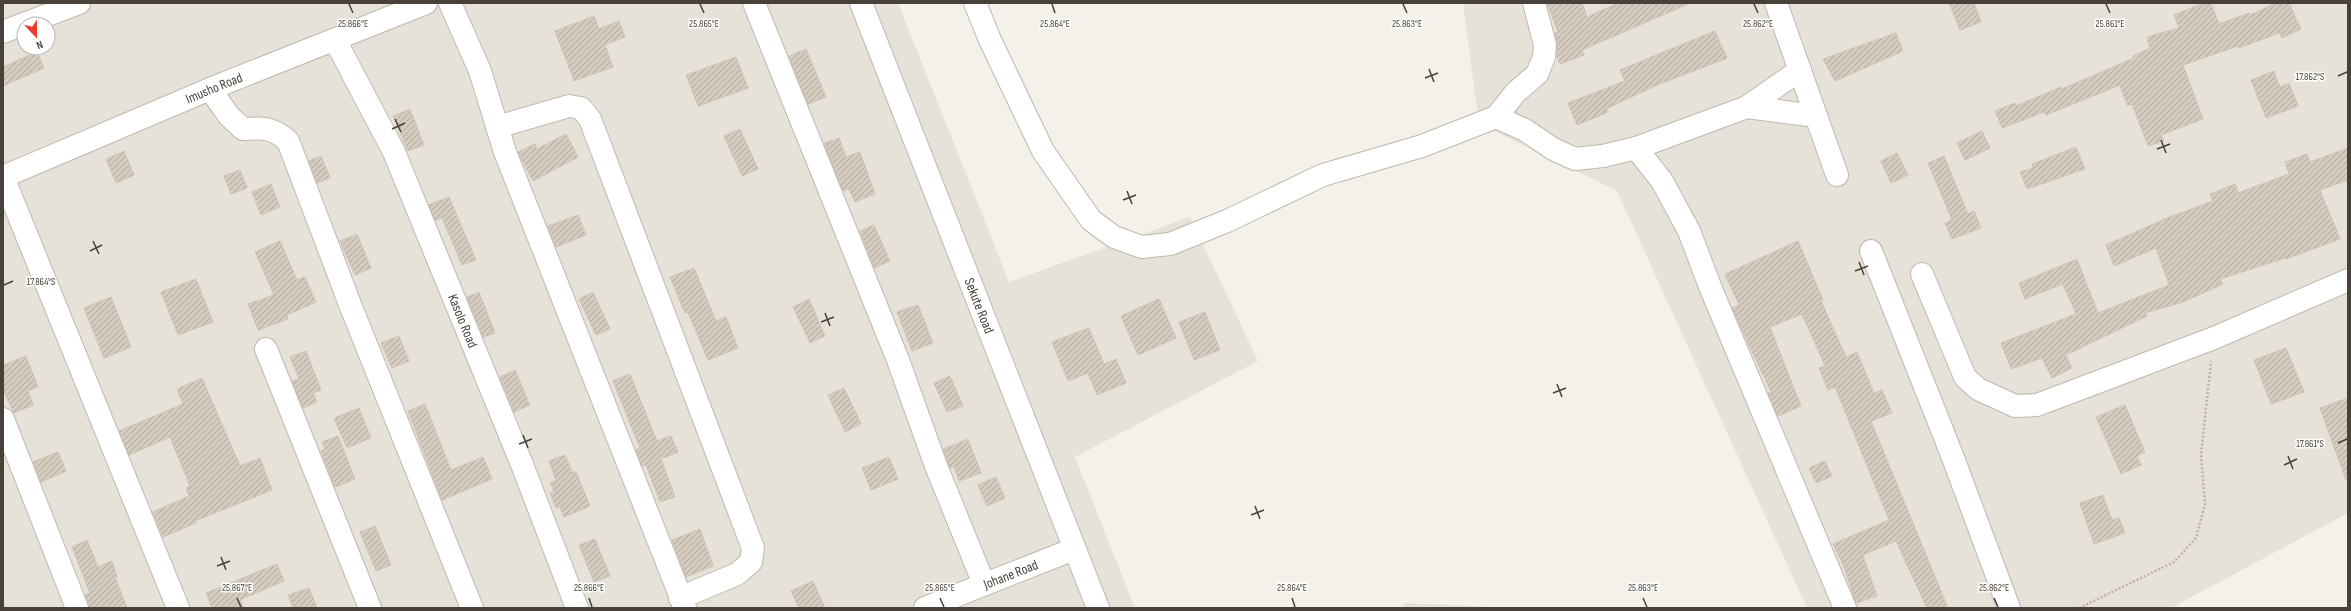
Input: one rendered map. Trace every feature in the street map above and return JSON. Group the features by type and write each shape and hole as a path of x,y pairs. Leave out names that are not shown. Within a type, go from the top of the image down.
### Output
{"street":[{"path":"45,16 79,3"},
{"name":"Imusho Road","path":"3,177 210,89 426,3"},
{"path":"450,3 480,71 505,152 683,603 738,574 751,562 753,548 590,119 581,108 568,106 497,126"},
{"path":"754,3 898,360 938,473 984,584"},
{"name":"Sekute Road","path":"861,3 1098,608"},
{"path":"975,3 990,40 1043,151 1091,220 1114,237 1142,247 1170,244 1227,221 1323,175 1422,146 1496,117 1516,92 1537,74 1544,57 1545,45 1534,3"},
{"path":"1776,3 1837,175"},
{"path":"3,32 16,27"},
{"name":"Kasolo Road","path":"335,40 394,152 523,467 577,608"},
{"path":"1496,117 1525,130 1553,149 1575,159 1603,156 1636,148 1747,107 1800,70"},
{"path":"210,89 229,116 243,129 266,128 278,132 288,141 351,307 472,608"},
{"path":"1747,107 1816,116"},
{"path":"1636,148 1662,181 1689,231 1711,289 1845,608"},
{"path":"3,177 178,608"},
{"path":"1871,251 1952,455 2009,608"},
{"path":"1922,274 1965,377 1978,389 2015,406 2037,405 2214,338 2348,280"},
{"path":"266,349 370,608"},
{"path":"3,419 77,608"},
{"name":"Johane Road","path":"925,608 1074,549"}],"path":[{"path":"2079,608 2174,562 2196,538 2205,504 2201,455 2214,338"}],"shaded area":[{"path":"3,3 898,3 1009,282 1190,217 1258,361 1075,457 1135,608 3,608"},
{"path":"1463,3 2348,3 2348,513 2171,608 1807,608 1617,191 1479,124"},
{"path":"1405,603 1519,608 1400,608"}],"building":[{"path":"1547,3 1582,3 1587,17 1618,3 1688,4 1582,50 1584,55 1560,64 1557,57 1555,33 1558,32"},
{"path":"1949,3 1974,3 1981,22 1960,30"},
{"path":"2204,3 2211,3 2219,24 2249,13 2250,15 2276,3 2289,3 2301,29 2282,38 2279,33 2239,48 2238,46 2183,65 2203,119 2161,135 2164,141 2148,146 2132,104 2127,105 2120,85 2046,115 2044,112 2002,128 1995,111 2015,103 2016,106 2061,87 2062,89 2134,58 2133,56 2150,48 2147,37 2179,28 2174,15"},
{"path":"594,16 599,29 619,21 625,37 605,45 613,67 574,81 555,31"},
{"path":"1715,31 1727,58 1657,85 1606,109 1608,112 1577,125 1568,103 1625,81 1620,70"},
{"path":"1896,33 1903,51 1835,81 1823,59"},
{"path":"806,49 826,97 808,104 789,56"},
{"path":"28,56 39,56 44,68 3,86 3,67"},
{"path":"736,57 748,88 698,106 686,75"},
{"path":"2274,71 2280,87 2289,83 2298,106 2266,118 2251,80"},
{"path":"410,109 424,145 408,151 393,116"},
{"path":"740,129 758,169 742,176 724,136"},
{"path":"1982,131 1990,148 1965,160 1957,143"},
{"path":"566,134 578,157 533,181 518,152 535,144 537,149"},
{"path":"839,138 846,157 860,152 875,194 855,202 849,189 843,191 824,143"},
{"path":"2076,147 2085,169 2027,189 2020,172 2033,168 2032,164"},
{"path":"2348,148 2348,180 2320,190 2340,239 2286,259 2285,258 2220,279 2223,284 2183,302 2145,313 2147,316 2066,355 2072,368 2052,378 2042,358 2011,369 2001,343 2076,314 2063,284 2025,299 2019,283 2077,259 2098,313 2169,285 2156,248 2114,266 2106,245 2167,218 2213,201 2210,194 2235,184 2238,193 2289,174 2285,162 2307,154 2310,162"},
{"path":"124,151 134,175 116,183 106,159"},
{"path":"1897,153 1908,175 1891,183 1881,161"},
{"path":"321,156 330,178 317,183 309,161"},
{"path":"1944,156 1968,214 1974,211 1981,228 1952,239 1945,223 1952,220 1928,163"},
{"path":"240,170 247,188 231,194 224,176"},
{"path":"271,184 280,207 261,215 252,192"},
{"path":"449,197 476,260 462,265 442,218 435,220 429,205"},
{"path":"578,215 586,235 556,247 548,226"},
{"path":"874,225 890,261 874,268 860,231"},
{"path":"357,234 371,268 355,275 340,241"},
{"path":"280,241 297,280 305,277 316,302 287,315 288,319 258,330 248,304 274,295 255,252"},
{"path":"1798,241 1823,300 1821,301 1846,357 1857,352 1874,393 1882,390 1892,413 1871,421 1948,608 1927,608 1896,541 1863,555 1877,596 1856,603 1843,564 1833,544 1889,520 1835,387 1828,390 1819,368 1825,366 1802,314 1770,327 1801,406 1778,416 1768,393 1771,392 1732,308 1739,305 1725,274"},
{"path":"694,268 716,321 726,317 738,348 708,360 688,312 685,313 670,277"},
{"path":"196,279 213,322 178,335 161,292"},
{"path":"479,292 495,333 483,337 467,297"},
{"path":"593,292 610,329 596,335 579,299"},
{"path":"111,297 131,347 104,358 84,308"},
{"path":"809,299 825,336 810,343 793,307"},
{"path":"1159,299 1176,338 1138,355 1121,316"},
{"path":"918,305 933,343 912,351 897,312"},
{"path":"1205,312 1220,350 1194,360 1179,322"},
{"path":"1089,328 1104,364 1116,359 1126,383 1097,395 1088,373 1068,381 1052,342"},
{"path":"399,336 409,361 392,368 381,343"},
{"path":"2286,348 2304,392 2271,404 2254,360"},
{"path":"306,351 321,390 313,393 317,402 303,408 292,381 299,379 290,357"},
{"path":"26,356 38,387 28,391 33,405 14,413 3,390 3,365"},
{"path":"515,370 530,405 514,412 500,377"},
{"path":"630,374 657,441 671,436 678,452 661,459 675,497 660,502 646,465 642,466 636,450 640,448 613,381"},
{"path":"950,376 963,406 947,412 934,383"},
{"path":"202,378 240,466 260,458 272,490 195,521 196,523 163,537 153,512 189,496 186,488 190,486 170,437 129,455 119,431 183,404 177,389"},
{"path":"844,388 861,424 845,432 828,395"},
{"path":"2348,398 2348,479 2346,480 2320,408"},
{"path":"425,404 451,470 483,457 492,479 442,500 408,411"},
{"path":"2125,405 2145,452 2137,456 2141,465 2121,474 2096,417"},
{"path":"359,408 371,438 347,448 334,418"},
{"path":"338,436 355,479 335,487 321,451 325,449 322,442"},
{"path":"968,439 981,473 959,481 954,466 950,468 943,449"},
{"path":"58,452 66,471 41,482 33,462"},
{"path":"565,455 573,473 576,472 590,506 564,517 560,507 556,508 550,493 554,492 550,483 556,480 549,461"},
{"path":"889,457 898,479 871,490 862,468"},
{"path":"1825,461 1832,476 1816,483 1809,468"},
{"path":"996,477 1005,498 987,506 978,485"},
{"path":"2103,495 2112,520 2119,518 2125,533 2094,544 2080,503"},
{"path":"375,526 391,565 376,571 360,532"},
{"path":"700,529 713,566 686,577 672,540"},
{"path":"595,539 610,576 594,582 579,545"},
{"path":"87,540 98,567 112,561 117,577 115,577 127,608 89,608 85,595 90,593 72,547"},
{"path":"277,564 284,581 240,600 244,608 212,608 206,593"},
{"path":"813,581 825,608 799,608 791,591"},
{"path":"309,588 317,608 293,608 288,595"}]}
